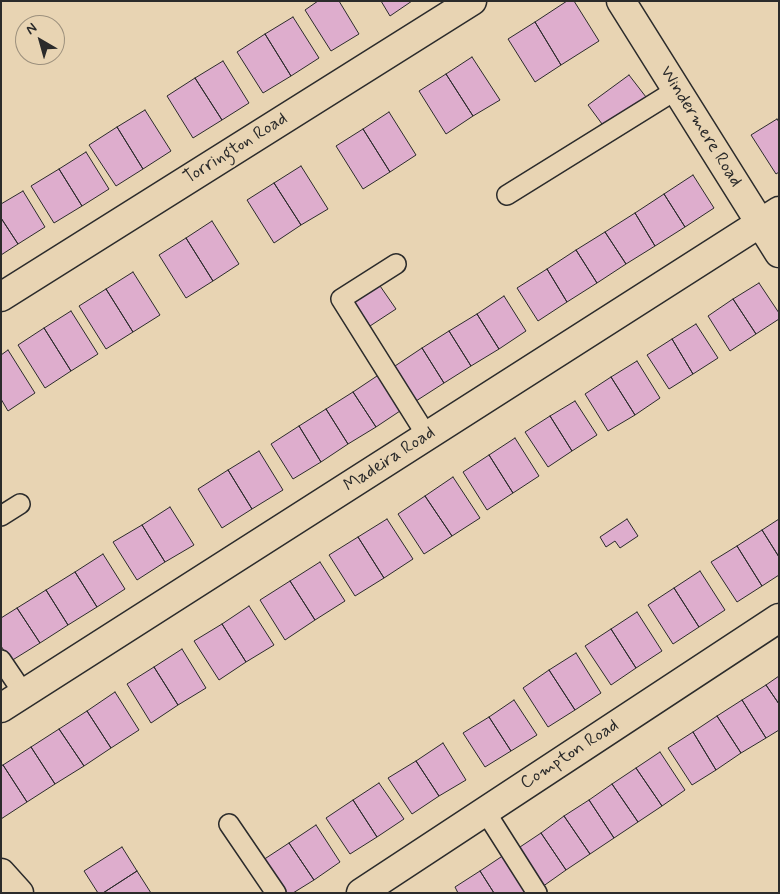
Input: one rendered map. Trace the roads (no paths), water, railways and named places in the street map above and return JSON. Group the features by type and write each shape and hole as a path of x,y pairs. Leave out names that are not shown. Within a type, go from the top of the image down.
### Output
{"street":[{"name":"Torrington Road","path":"1,297 472,1"},
{"name":"Windermere Road","path":"621,1 676,90 769,217 779,253"},
{"name":"Madeira Road","path":"12,701 769,217"},
{"name":"Compton Road","path":"361,893 779,618"},
{"path":"1,873 20,893"}],"lane":[{"path":"507,195 676,90"},
{"path":"396,264 341,298 427,436"},
{"path":"1,516 20,504"},
{"path":"1,660 12,701"},
{"path":"485,811 537,893"},
{"path":"229,824 276,893"}]}
